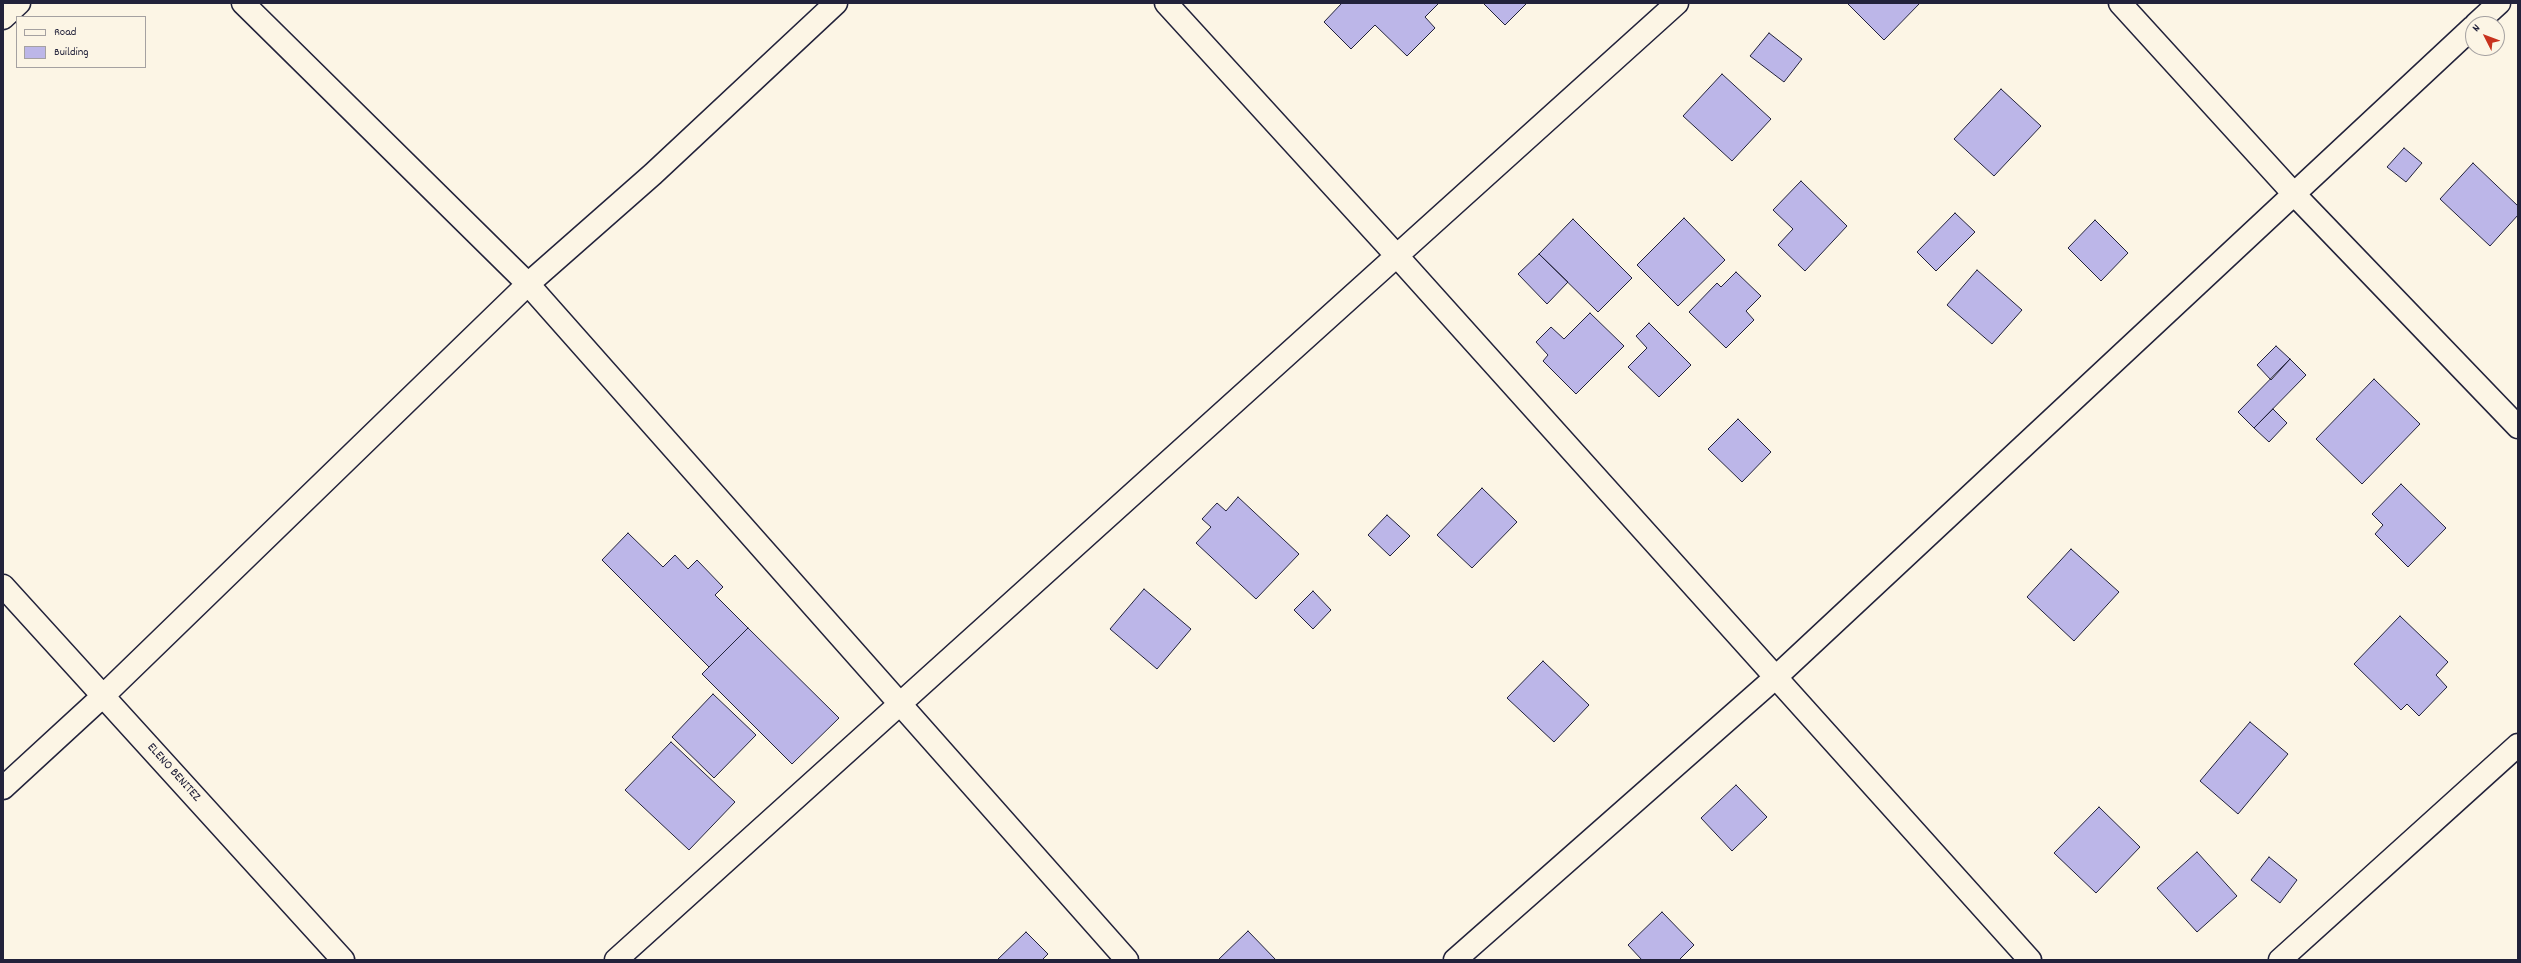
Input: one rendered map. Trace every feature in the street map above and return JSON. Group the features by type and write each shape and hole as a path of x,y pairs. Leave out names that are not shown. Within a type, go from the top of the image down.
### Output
{"street":[{"path":"3,18 19,3"},
{"path":"244,3 528,284 1127,960"},
{"path":"3,788 103,696 528,284 653,174 836,3"},
{"path":"1166,3 1397,256 2030,960"},
{"path":"616,960 1676,3"},
{"path":"2120,3 2294,194 2518,427"},
{"path":"2485,16 2499,3"},
{"path":"1455,960 1776,677 2465,34"},
{"name":"ELENO BENITEZ","path":"3,586 343,960"},
{"path":"2280,960 2518,745"}],"building":[{"path":"1342,3 1439,3 1425,17 1435,28 1407,56 1375,25 1351,49 1324,22"},
{"path":"1483,3 1527,3 1505,25"},
{"path":"1847,3 1920,3 1884,40"},
{"path":"1769,33 1802,59 1784,82 1750,56"},
{"path":"1722,74 1771,119 1732,161 1683,116"},
{"path":"2001,89 2041,126 1994,176 1954,139"},
{"path":"2404,148 2422,163 2406,182 2387,167"},
{"path":"2473,163 2518,206 2518,215 2490,246 2440,199"},
{"path":"1801,181 1847,226 1805,271 1778,245 1793,229 1773,210"},
{"path":"1955,213 1975,232 1936,271 1917,252"},
{"path":"1684,218 1725,260 1678,306 1637,265"},
{"path":"1573,219 1632,278 1598,312 1539,254"},
{"path":"2095,220 2128,253 2101,281 2068,248"},
{"path":"1539,254 1568,282 1547,304 1518,274"},
{"path":"1977,270 2022,310 1992,344 1947,305"},
{"path":"1736,272 1761,296 1746,311 1754,320 1726,348 1689,312 1717,283 1721,287"},
{"path":"1590,313 1624,346 1576,394 1543,361 1548,355 1536,342 1551,327 1564,339"},
{"path":"1649,323 1691,365 1659,397 1628,367 1647,348 1636,336"},
{"path":"2276,346 2290,359 2271,380 2257,365"},
{"path":"2290,359 2306,375 2254,428 2238,412"},
{"path":"2374,379 2420,424 2362,484 2316,439"},
{"path":"2273,409 2287,423 2269,442 2254,428"},
{"path":"1738,419 1771,452 1742,482 1708,449"},
{"path":"2401,484 2446,528 2408,567 2375,534 2383,525 2372,514"},
{"path":"1482,488 1517,522 1472,568 1437,535"},
{"path":"1238,497 1299,554 1256,599 1196,543 1211,527 1202,519 1217,503 1226,511"},
{"path":"1387,515 1410,536 1390,556 1368,535"},
{"path":"628,533 663,567 675,555 688,569 697,560 723,587 715,595 748,628 709,667 602,560"},
{"path":"2071,549 2119,592 2074,641 2027,597"},
{"path":"1144,589 1191,629 1157,669 1110,629"},
{"path":"1313,591 1331,610 1313,629 1294,610"},
{"path":"2400,616 2448,662 2436,675 2447,687 2419,716 2407,704 2401,710 2354,664"},
{"path":"748,628 839,718 792,764 702,674"},
{"path":"1543,661 1589,705 1554,742 1507,698"},
{"path":"713,694 756,735 714,778 672,737"},
{"path":"2250,722 2288,754 2238,814 2200,781"},
{"path":"671,742 735,802 689,850 625,790"},
{"path":"1736,785 1767,817 1732,851 1701,818"},
{"path":"2099,807 2140,847 2096,893 2054,853"},
{"path":"2197,852 2237,896 2197,932 2157,888"},
{"path":"2269,857 2297,880 2280,903 2251,880"},
{"path":"1662,912 1694,945 1679,960 1642,960 1628,945"},
{"path":"1248,931 1276,960 1218,960"},
{"path":"1026,932 1048,954 1042,960 997,960"}]}
